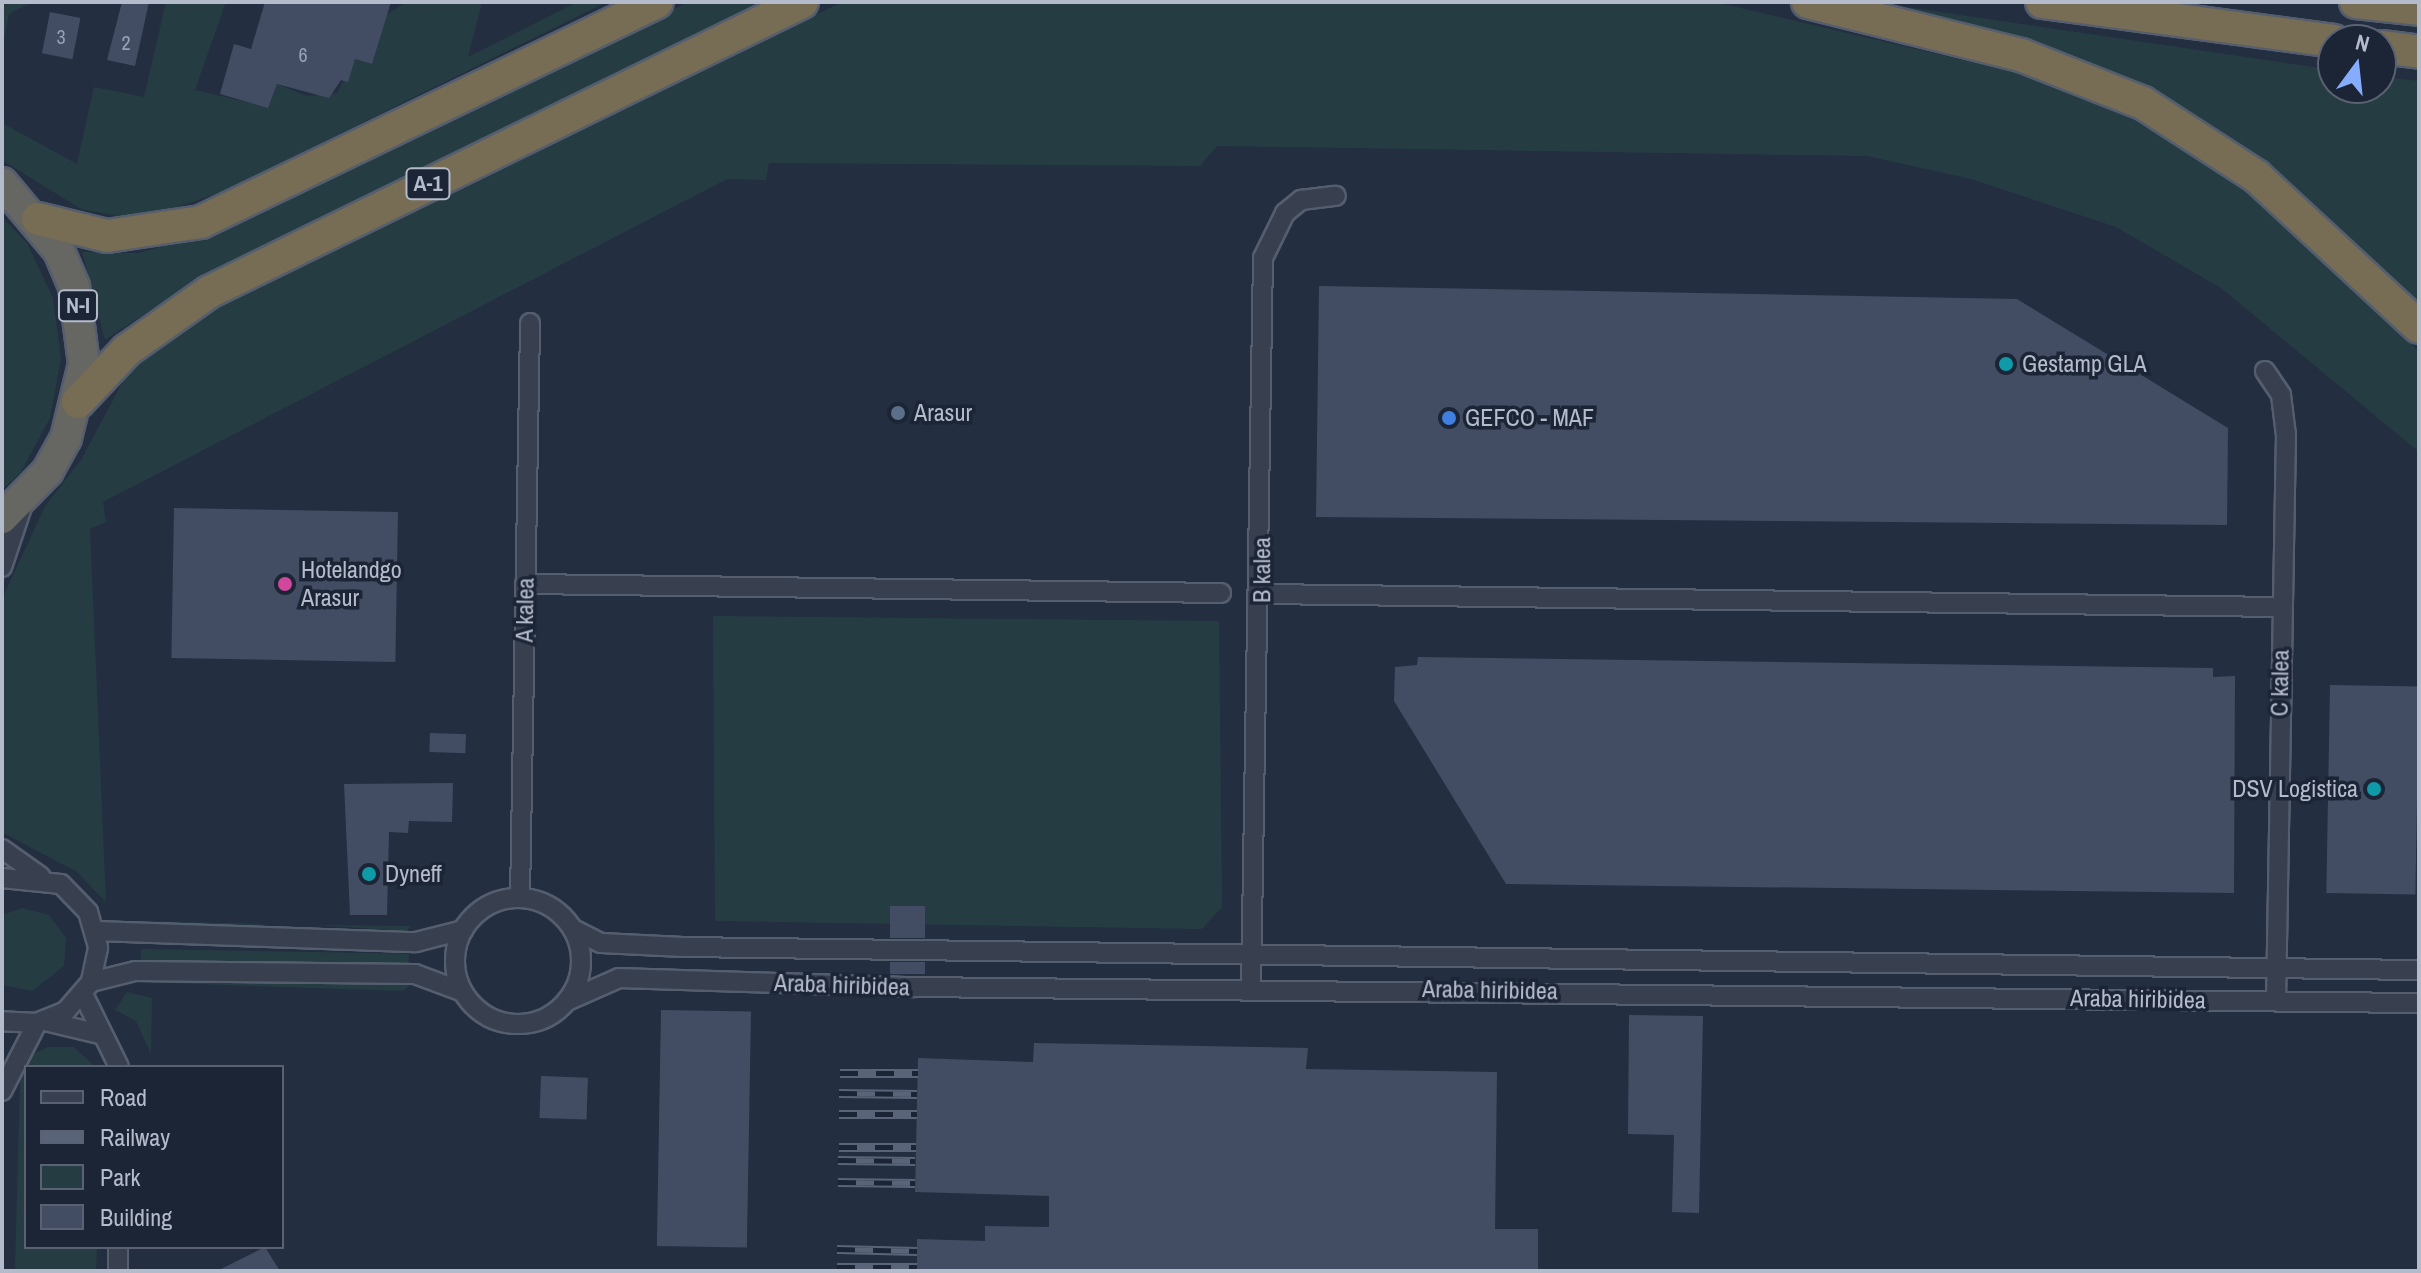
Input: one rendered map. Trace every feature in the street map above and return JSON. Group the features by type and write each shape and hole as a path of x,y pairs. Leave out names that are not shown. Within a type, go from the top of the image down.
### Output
{"highway":[{"path":"38,219 107,236 201,222 657,2"},
{"name":"A-1","path":"78,402 127,350 209,292 802,2"},
{"path":"1808,2 2021,55 2143,103 2256,176 2419,327"},
{"path":"2042,2 2317,39"},
{"path":"2356,2 2419,9"},
{"path":"2397,49 2419,52"},
{"name":"N-I","path":"2,183 38,219 59,251 80,312 78,402 54,460 13,509"}],"street":[{"name":"B kalea","path":"1251,988 1262,594 1263,258 1271,232 1301,200 1336,196"},
{"name":"A kalea","path":"520,898 530,323"},
{"name":"C kalea","path":"2265,371 2281,395 2286,434 2280,607 2276,1001"},
{"path":"2,567 13,509"},
{"path":"525,584 1221,593"},
{"path":"1262,594 2280,607"},
{"path":"2,849 76,896 96,931 87,988 99,1034 118,1065"},
{"path":"2,878 42,877"},
{"path":"96,931 136,938 416,942 463,930 487,906 520,898 559,913 573,929 581,966 567,1001 521,1024 486,1016 463,992 456,972 463,930"},
{"name":"Araba hiribidea","path":"573,929 620,945 2419,970"},
{"path":"2,1091 41,1022 87,988 135,971 415,974 463,992"},
{"name":"Araba hiribidea","path":"567,1001 619,978 2419,1003"},
{"path":"2,1021 41,1022 99,1034"},
{"path":"118,1249 118,1271"}],"green space":[{"path":"32,2 9,14 2,48 2,5"},
{"path":"166,2 226,2 195,90 268,107 277,84 307,96 337,93 355,59 372,64 387,14 407,2 482,2 468,57 577,2 607,2 224,191 169,210 118,216 81,209 2,160 2,123 77,164 94,87 144,97"},
{"path":"688,2 764,2 185,287 105,340 82,252 138,253 221,230"},
{"path":"842,2 1715,2 2031,76 2130,118 2219,170 2318,250 2419,352 2419,452 2221,288 2116,227 1971,179 1867,156 1217,146 1200,166 769,163 766,180 727,179 103,502 106,522 90,529 106,902 77,872 2,832 2,599 45,506 81,460 128,372 223,304"},
{"path":"1873,2 2317,68 2317,104 2397,104 2397,79 2419,81 2419,305 2253,152 2178,104 2017,38"},
{"path":"2,217 27,243 53,298 61,359 50,418 21,472 2,490"},
{"path":"713,616 1219,621 1222,907 1202,929 715,921"},
{"path":"22,908 49,915 66,938 64,966 32,991 2,985 2,915"},
{"path":"144,921 272,924 144,928"},
{"path":"316,925 410,926 407,931"},
{"path":"141,949 409,954 409,966 141,961"},
{"path":"141,982 410,985 403,991"},
{"path":"127,992 152,998 151,1054 136,1021 115,1010"},
{"path":"47,1047 74,1047 93,1065 27,1065 34,1054"},
{"path":"24,1071 24,1249 97,1249 96,1271 15,1271 20,1080"}],"building":[{"path":"122,2 149,2 135,66 107,60"},
{"path":"265,2 391,2 372,64 355,59 348,82 341,80 329,98 277,84 268,108 220,94 234,44 251,49"},
{"path":"50,12 80,18 72,59 42,53"},
{"path":"1319,286 2017,299 2228,428 2227,525 1316,517"},
{"name":"Hotelandgo Arasur","path":"174,508 398,512 395,662 171,658"},
{"path":"1418,657 2213,668 2213,677 2235,676 2234,893 1506,884 1394,701 1395,667 1417,665"},
{"name":"DSV Logistica","path":"2330,685 2419,687 2415,895 2326,893"},
{"path":"430,733 466,734 465,753 429,752"},
{"name":"Dyneff","path":"453,783 452,822 409,821 408,833 389,832 387,915 350,915 344,784"},
{"path":"890,906 925,906 925,938 890,938"},
{"path":"890,962 925,962 925,974 890,974"},
{"path":"661,1010 751,1012 747,1248 657,1246"},
{"path":"1629,1015 1703,1016 1699,1213 1672,1212 1674,1135 1628,1134"},
{"path":"1034,1043 1308,1048 1306,1069 1497,1072 1495,1229 1538,1229 1538,1271 917,1271 917,1239 985,1241 985,1226 1049,1227 1049,1196 915,1192 918,1058 1033,1062"},
{"path":"541,1076 588,1078 587,1120 540,1118"},
{"path":"266,1249 280,1271 217,1271"}],"railway":[{"path":"840,1073 918,1073"},
{"path":"839,1093 917,1094"},
{"path":"839,1114 917,1114"},
{"path":"839,1147 916,1147"},
{"path":"838,1160 915,1161"},
{"path":"838,1182 915,1183"},
{"path":"837,1249 917,1251"},
{"path":"837,1267 917,1267"}],"place":[{"name":"Gestamp GLA","path":"2006,364"},
{"name":"Arasur","path":"898,413"},
{"name":"GEFCO - MAF","path":"1449,418"},
{"name":"Hotelandgo Arasur","path":"285,584"},
{"name":"DSV Logistica","path":"2374,789"},
{"name":"Dyneff","path":"369,874"}]}
